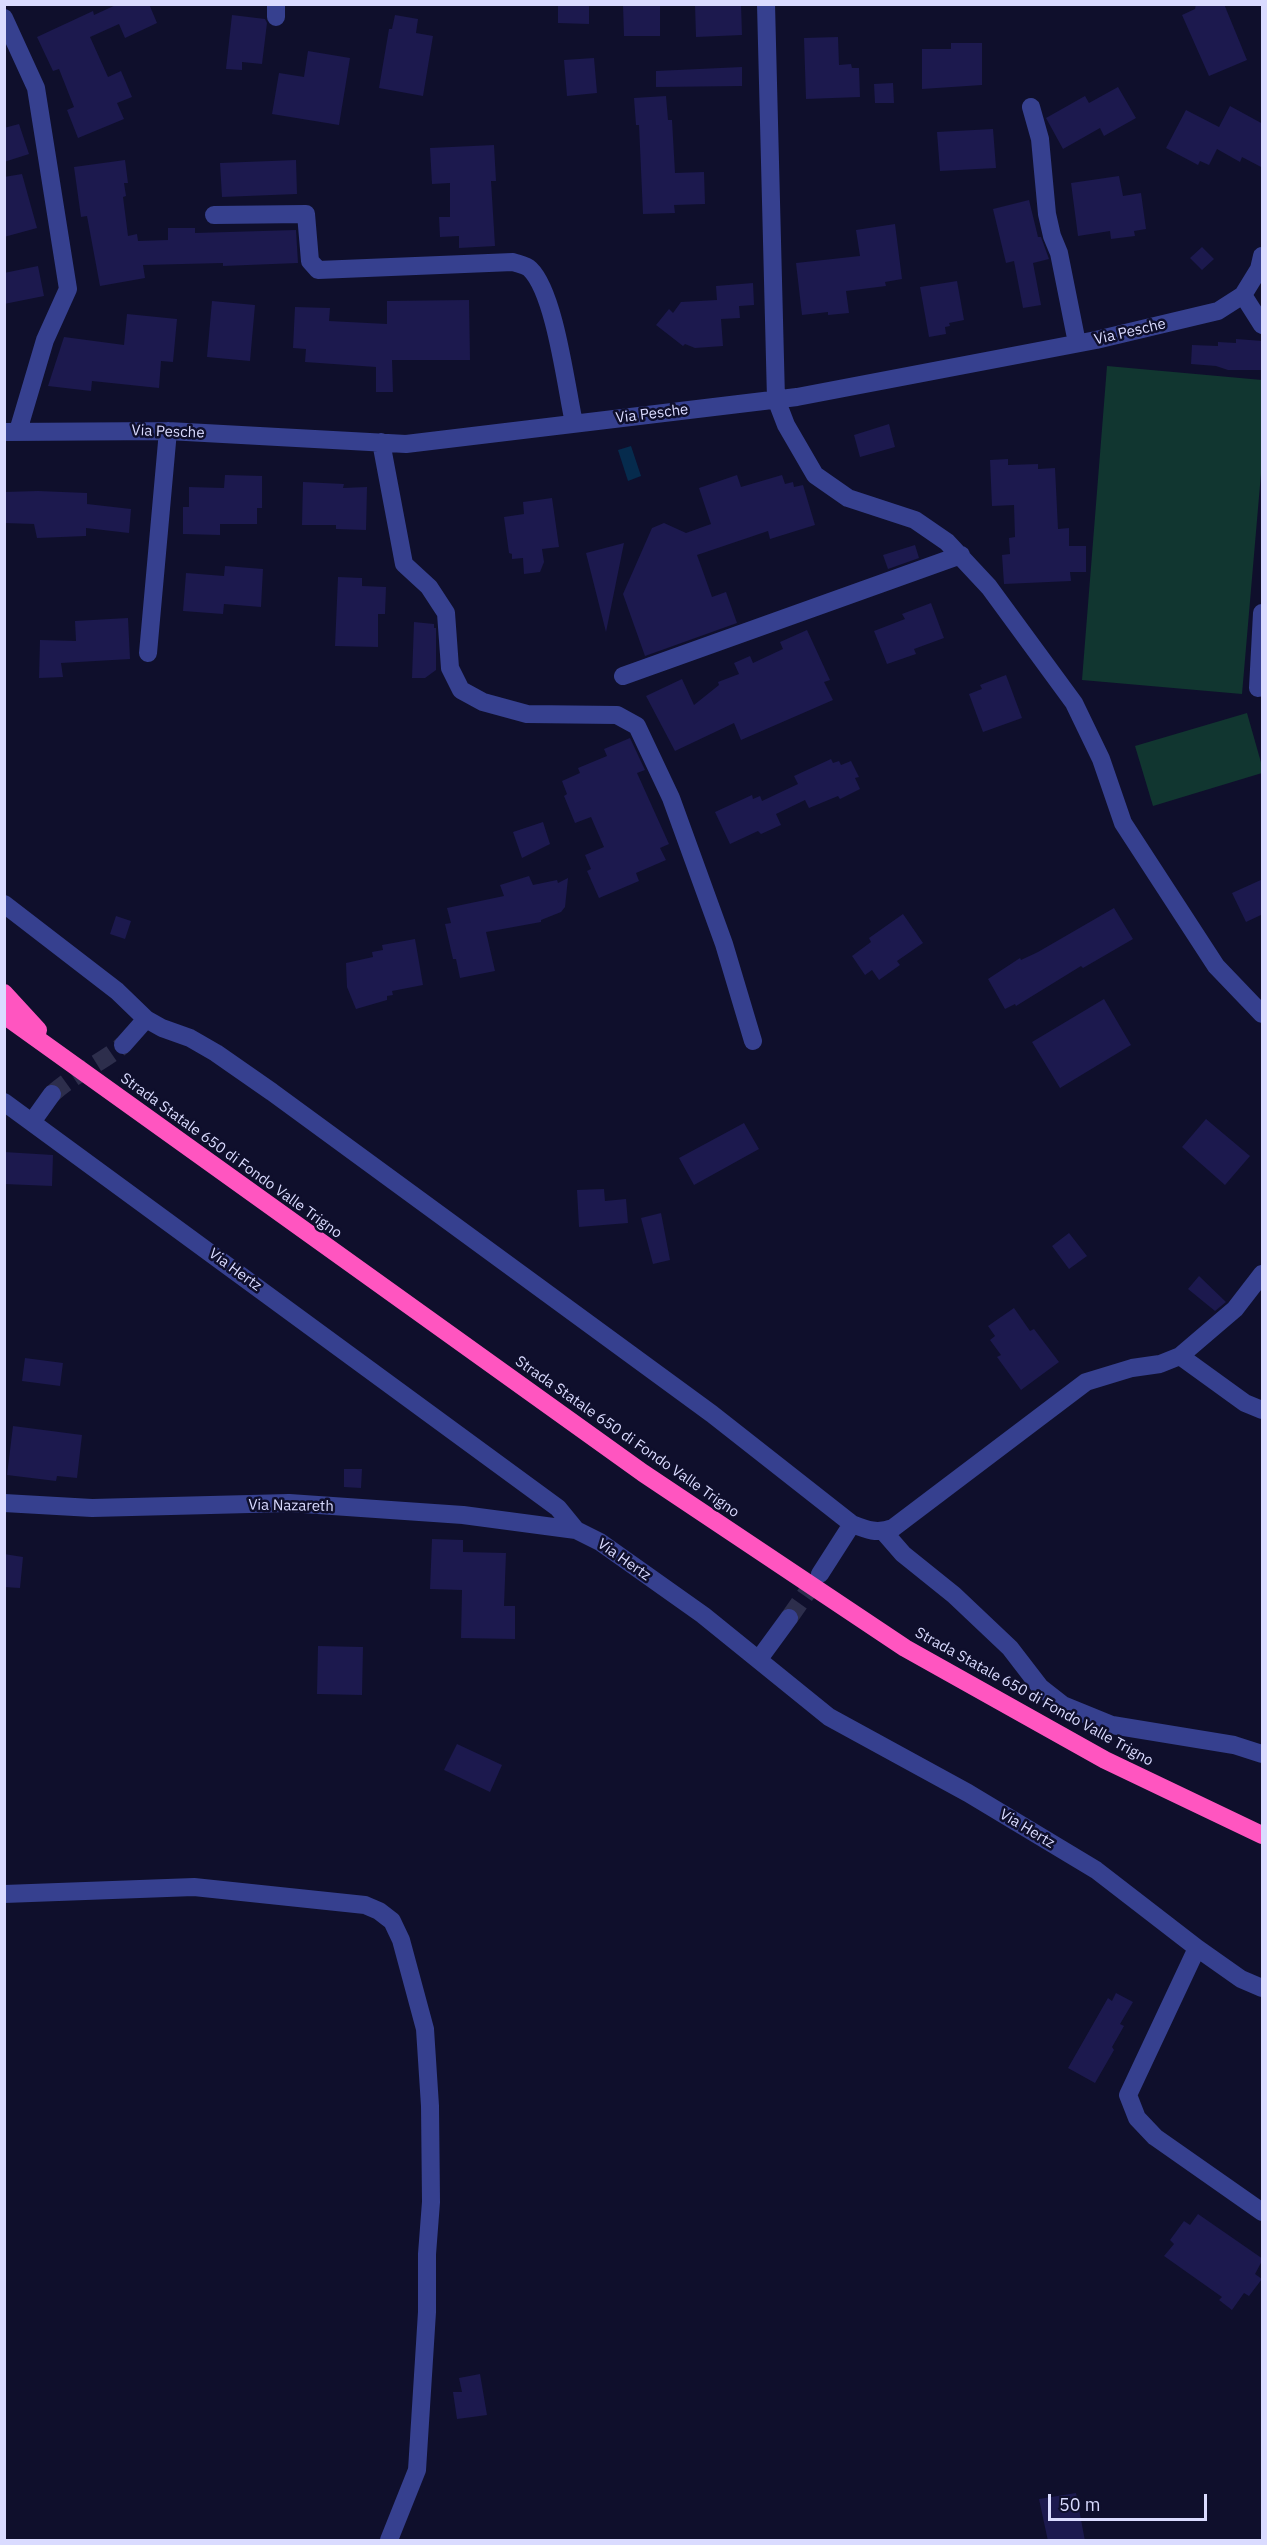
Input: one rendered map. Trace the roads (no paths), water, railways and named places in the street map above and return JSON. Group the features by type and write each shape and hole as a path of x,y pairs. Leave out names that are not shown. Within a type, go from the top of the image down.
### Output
{"highway":[{"path":"4,993 68,1062"},
{"name":"Strada Statale 650 di Fondo Valle Trigno","path":"4,1015 643,1473 905,1648 1106,1760 1263,1835"}],"street":[{"path":"766,4 776,399 786,425 815,475 848,498 915,520 947,542 989,587 1074,703 1101,759 1123,823 1216,966 1263,1014"},
{"path":"4,18 36,88 68,289 45,340 11,431"},
{"path":"1031,107 1040,139 1047,214 1052,237 1059,253 1077,343"},
{"path":"214,215 306,214 310,261 318,270 513,262 528,267 538,280 549,305 574,423"},
{"name":"Via Pesche","path":"11,431 168,431 406,444 776,399 1077,343 1218,311 1243,295 1259,269 1263,256"},
{"path":"1243,295 1263,325"},
{"path":"148,653 168,431"},
{"path":"381,442 404,564 429,586 446,613 450,668 461,690 483,702 527,714 617,716 637,726 671,798 724,944 753,1041"},
{"path":"623,676 961,555"},
{"path":"1258,688 1263,613"},
{"path":"4,903 117,991 146,1019 162,1028 190,1038 272,1092 693,1399 852,1524 869,1531 883,1532 902,1521 1086,1382 1132,1368 1160,1364 1180,1356 1235,1309 1263,1274"},
{"path":"123,1045 146,1019"},
{"path":"32,1122 52,1094"},
{"name":"Via Hertz","path":"4,1102 558,1508 576,1530 610,1549 759,1659 829,1717 968,1794 1096,1870 1197,1948 1241,1979 1263,1988"},
{"path":"1180,1356 1245,1403 1263,1410"},
{"name":"Via Nazareth","path":"4,1503 92,1508 289,1503 463,1515 576,1530"},
{"path":"820,1574 852,1524"},
{"path":"883,1532 903,1554 954,1595 1010,1648 1040,1687 1064,1705 1112,1725 1234,1744 1263,1754"},
{"path":"759,1659 789,1618"},
{"path":"4,1894 194,1887 365,1905 379,1911 392,1921 401,1940 425,2029 430,2106 430,2202 423,2393 417,2470 389,2541"},
{"path":"1197,1948 1128,2095 1137,2118 1155,2137 1263,2212"}],"water":[{"path":"631,446 641,476 628,481 618,450"}],"tunnel":[{"path":"52,1094 69,1080 123,1045"},
{"path":"789,1618 820,1574"}]}
